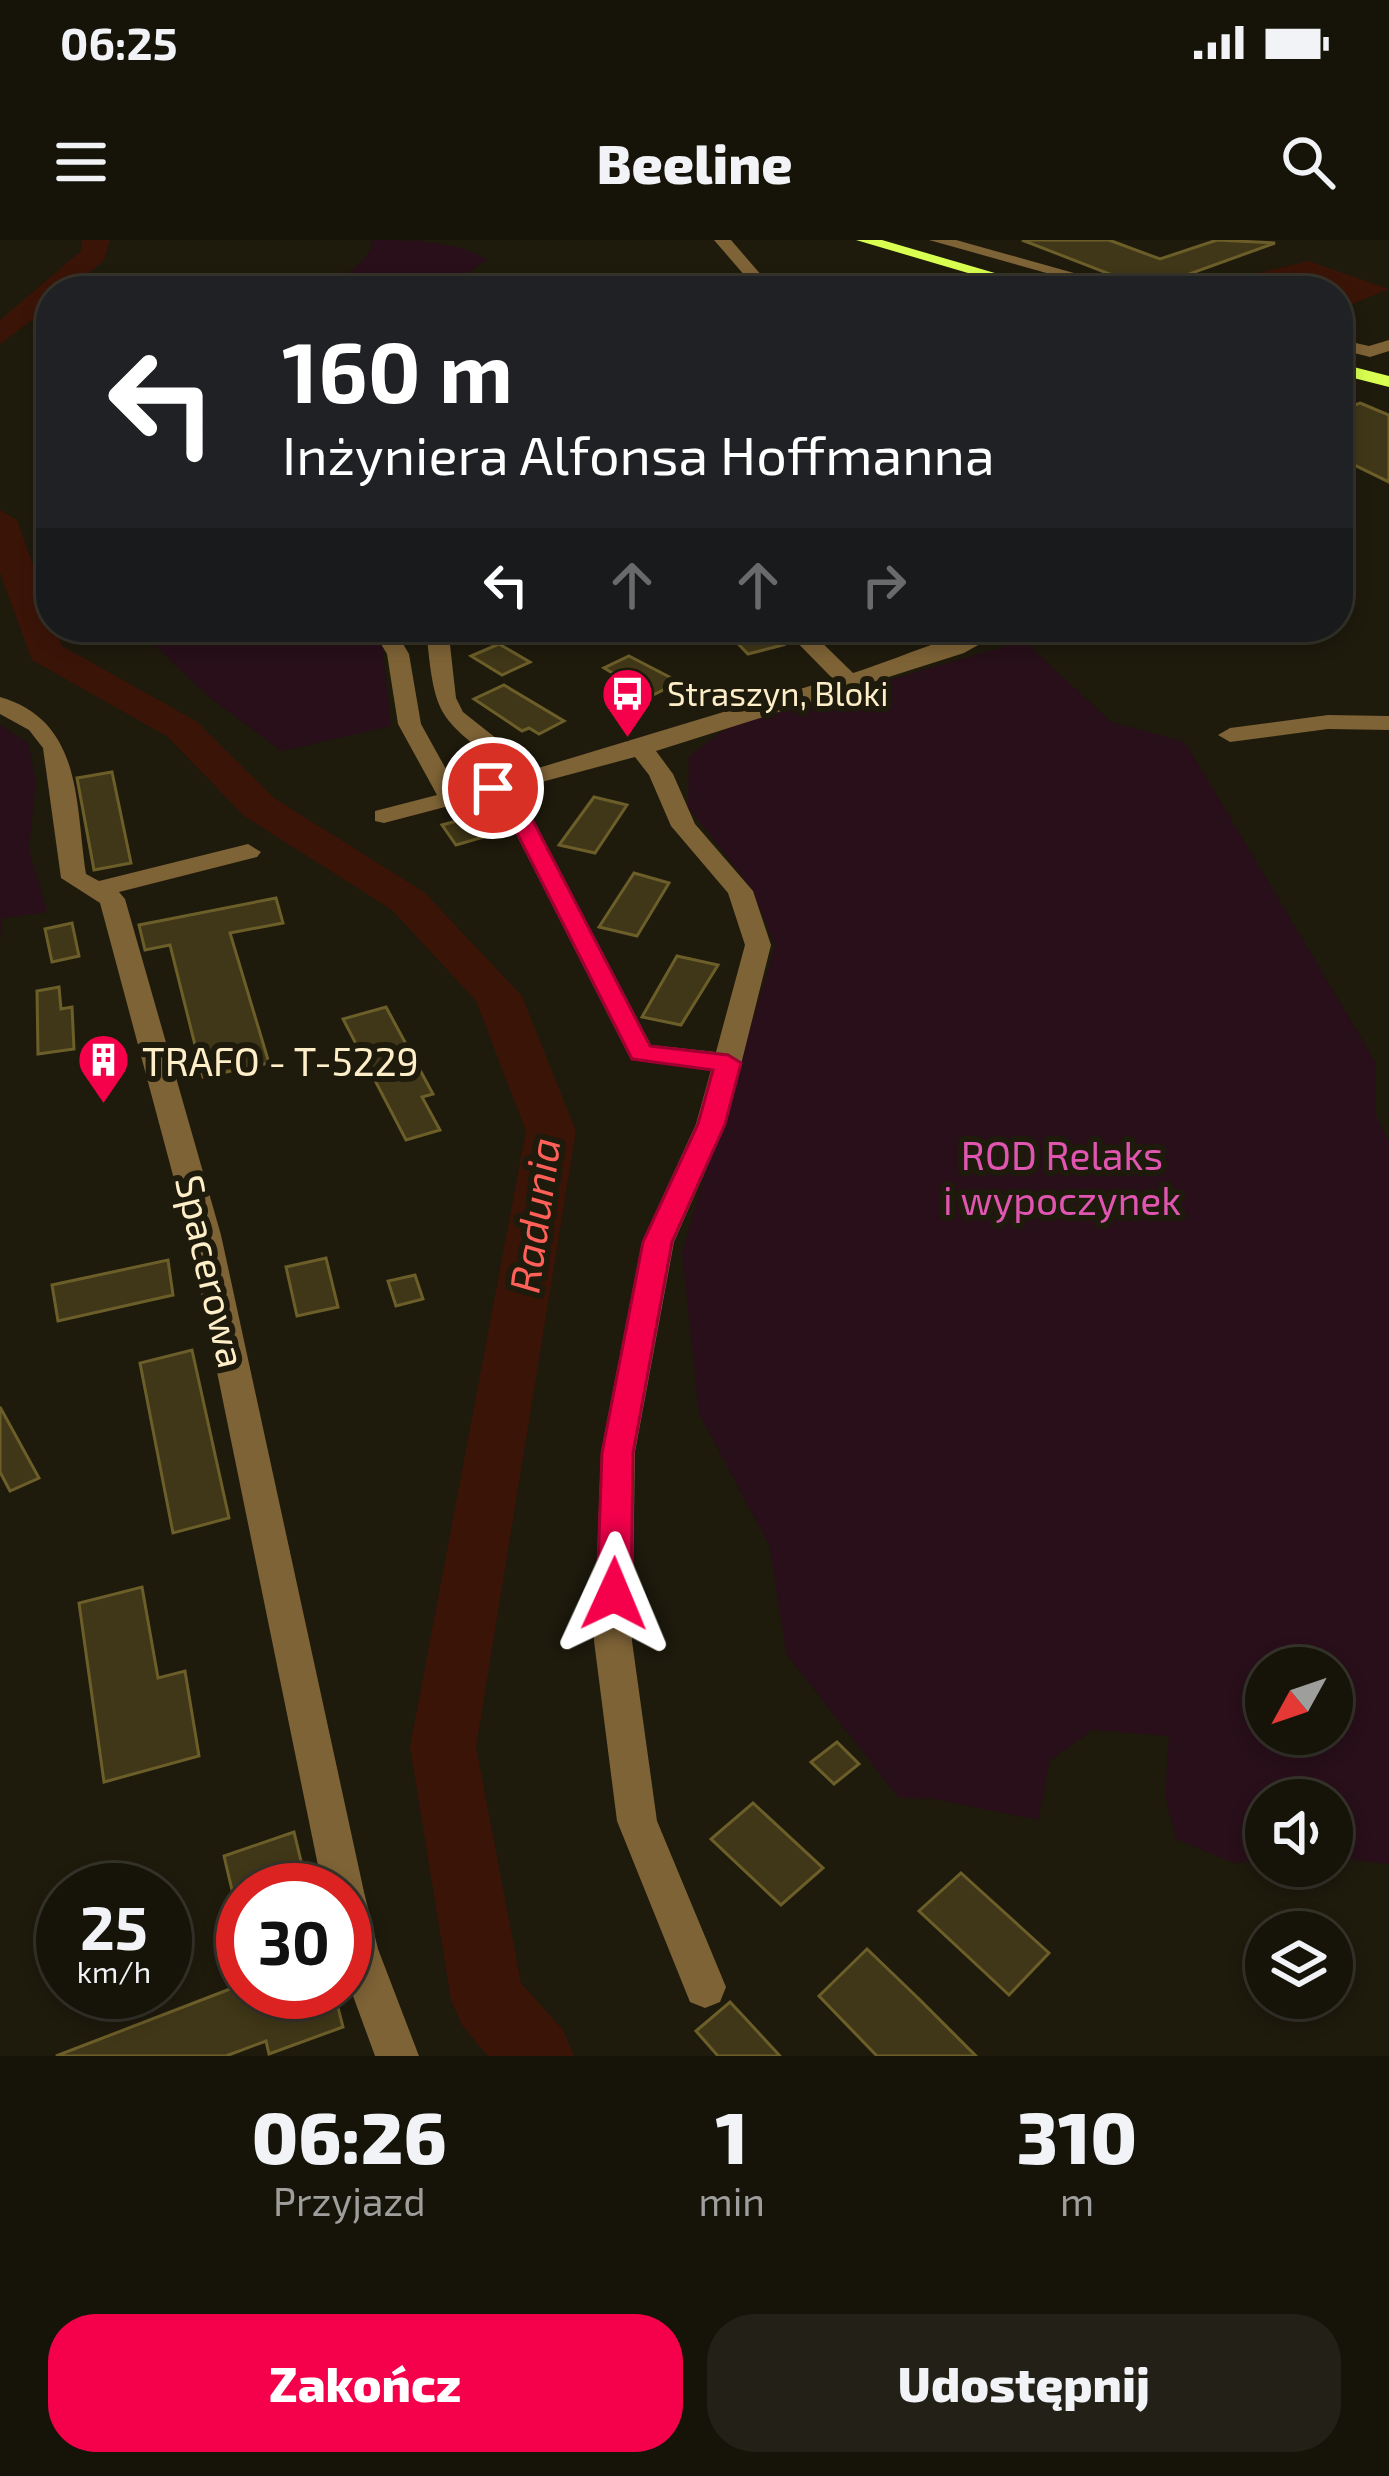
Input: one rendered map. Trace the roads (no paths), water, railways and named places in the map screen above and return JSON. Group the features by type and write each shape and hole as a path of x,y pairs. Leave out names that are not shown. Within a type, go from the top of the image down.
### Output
{"main road":[{"path":"864,240 994,276"},
{"path":"1353,372 1389,382"}],"street":[{"path":"722,240 754,276"},
{"path":"898,249 916,240"},
{"path":"937,240 1073,276"},
{"path":"1353,348 1370,352 1389,345"},
{"path":"394,642 401,650 401,696 414,733 452,799"},
{"path":"438,642 444,698 454,716 530,777"},
{"path":"808,642 849,682"},
{"path":"384,816 641,748 969,642"},
{"name":"Spacerowa","path":"0,704 37,725 55,747 74,878 112,899 205,1235 338,1863"},
{"path":"1230,735 1328,722 1389,723"},
{"path":"641,748 661,774 684,826 740,891 751,916 757,965 711,1124 658,1242 617,1453 613,1617 638,1821 705,1987"},
{"path":"493,788 522,821 641,1053 728,1063"},
{"path":"99,889 248,852"},
{"name":"Spacerowa","path":"372,1989 397,2056"}],"waterway":[{"name":"Radunia","path":"68,276 94,254 96,240"},
{"name":"Radunia","path":"0,335 36,304"},
{"name":"Radunia","path":"0,520 36,626"},
{"name":"Radunia","path":"42,642 45,652 182,729 259,807 408,901 498,996 551,1131 443,1747 488,2000 537,2056"}],"place":[{"name":"Straszyn, Bloki","path":"628,739"},
{"name":"TRAFO - T-5229","path":"103,1106"}],"park label":[{"name":"ROD Relaks i wypoczynek","path":"1062,1176"}]}
